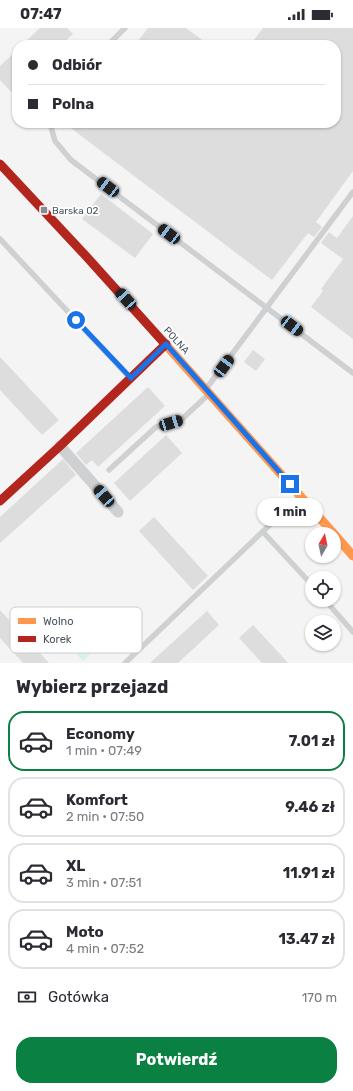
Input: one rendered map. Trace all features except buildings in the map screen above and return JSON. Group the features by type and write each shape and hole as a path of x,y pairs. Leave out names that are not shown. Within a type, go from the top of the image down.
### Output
{"street":[{"name":"POLNA","path":"0,164 85,254 328,527"},
{"path":"0,501 60,446 166,344"},
{"path":"60,446 118,512"},
{"name":"POLNA","path":"341,542 353,556"}],"lane":[{"path":"113,40 125,28"},
{"path":"51,128 55,141 71,160 353,373"},
{"path":"109,470 156,427 182,420 208,392 267,308 353,192"},
{"path":"0,238 131,378"},
{"path":"142,647 300,496"},
{"path":"263,532 305,577"},
{"path":"331,607 353,632"},
{"path":"125,663 136,653"}],"green space":[{"path":"76,653 91,653 83,661"}],"traffic: slow":[{"path":"166,345 328,527"},
{"path":"341,542 353,556"}],"traffic: jam":[{"path":"0,164 166,345"},
{"path":"0,501 60,446 166,344"}],"place":[{"name":"Barska 02","path":"44,210"}],"route":[{"path":"76,320 131,378 166,344 290,484"}]}
